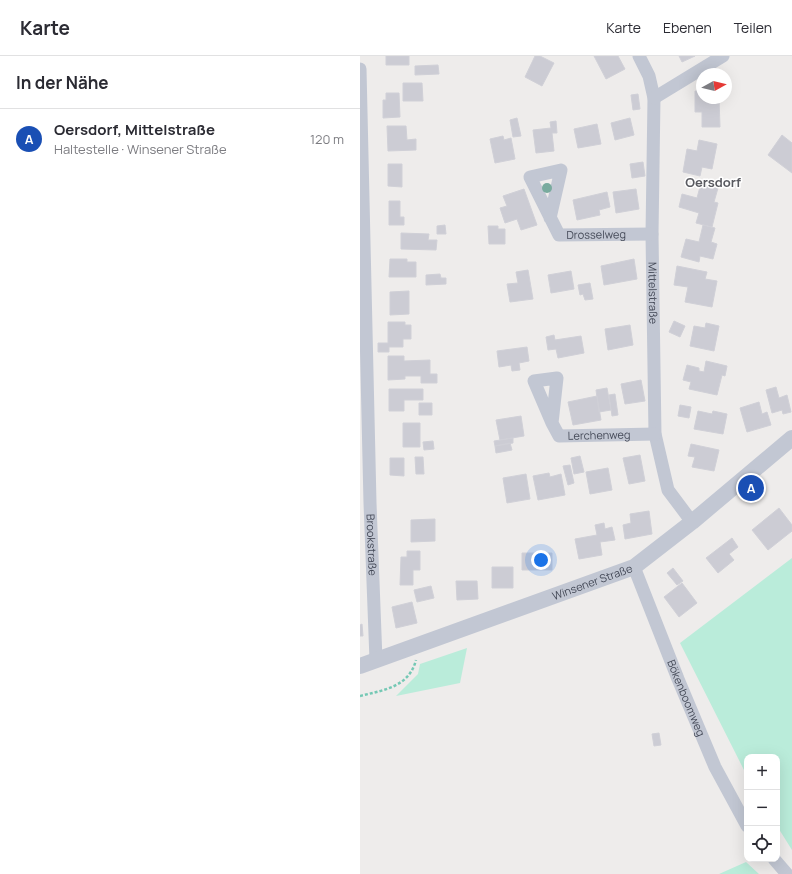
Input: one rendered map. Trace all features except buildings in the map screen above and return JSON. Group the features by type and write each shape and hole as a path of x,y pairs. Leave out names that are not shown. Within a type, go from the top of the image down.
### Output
{"street":[{"name":"Mittelstraße","path":"639,56 649,76 654,98 652,234 655,434 668,490 692,522"},
{"path":"654,98 723,56"},
{"name":"Brookstraße","path":"360,69 362,235 376,660"},
{"name":"Drosselweg","path":"550,218 559,235 652,234"},
{"name":"Lerchenweg","path":"552,423 559,436 655,434"},
{"name":"Winsener Straße","path":"360,666 419,646 634,566 692,522 792,438"},
{"name":"Bökenboomweg","path":"634,566 678,679 715,766 744,820"},
{"path":"777,862 787,874"}],"path":[{"path":"360,696 396,686 408,677 414,668 419,646"}],"green space":[{"path":"792,558 792,850 780,831 780,754 744,754 744,770 680,643"},
{"path":"467,648 460,683 396,696 418,674 420,664"},
{"path":"746,862 759,874 719,874"}],"place":[{"name":"Oersdorf, Mittelstraße","path":"751,488"}],"district":[{"name":"Oersdorf","path":"713,182"}]}
